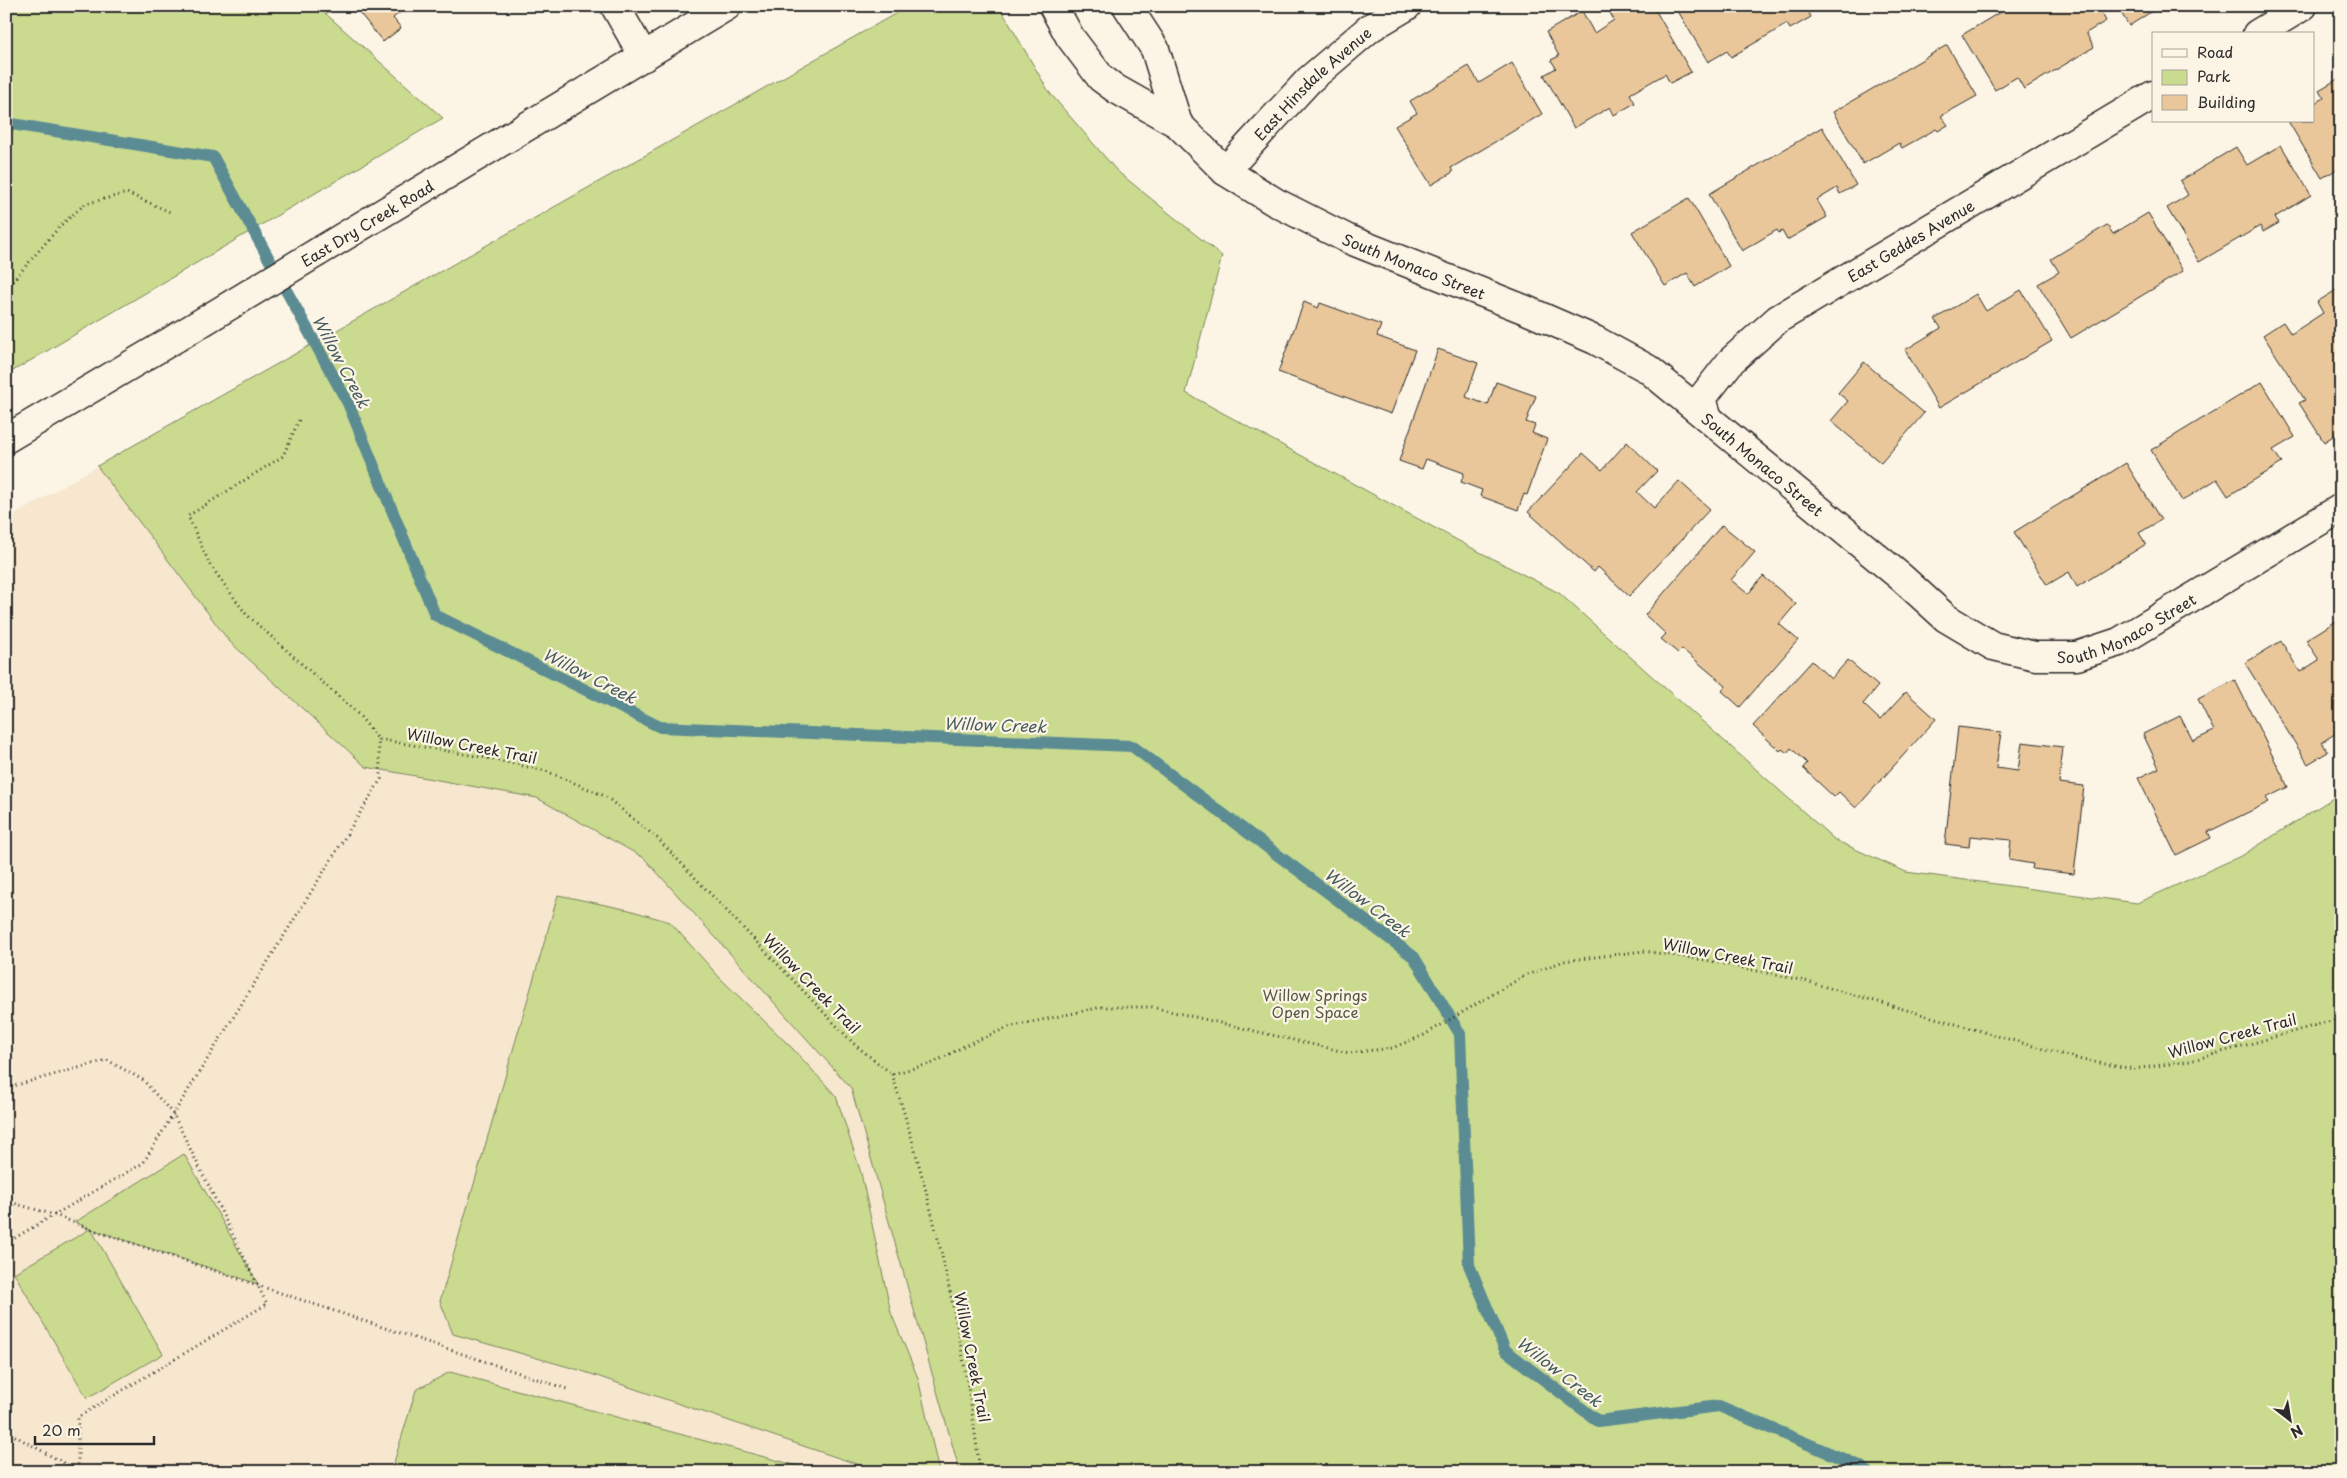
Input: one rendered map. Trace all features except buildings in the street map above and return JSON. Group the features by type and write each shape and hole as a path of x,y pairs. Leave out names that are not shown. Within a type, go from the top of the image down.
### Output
{"street":[{"path":"615,6 644,56"},
{"name":"East Dry Creek Road","path":"6,439 727,6"},
{"name":"South Monaco Street","path":"1053,6 1070,37 1101,78 1116,89 1178,124 1226,171 1275,202 1348,240 1595,340 1648,369 1902,578 1946,618 1993,646 2035,656 2076,656 2119,642 2341,508"},
{"name":"South Monaco Street","path":"1127,6 1155,49 1178,124"},
{"name":"East Hinsdale Avenue","path":"1226,171 1308,80 1370,28 1407,6"},
{"path":"2260,32 2303,6"},
{"name":"East Geddes Avenue","path":"1706,415 1702,398 1731,361 1778,319 2152,97"}],"path":[{"path":"6,289 61,225 85,204 126,193 170,212"},
{"path":"6,1243 143,1163 381,778 378,738 359,715 246,614 210,565 188,516 283,456 299,420"},
{"name":"Willow Creek Trail","path":"378,738 546,771 605,796 657,838 855,1045 892,1074 909,1128 958,1330 968,1380 980,1472"},
{"name":"Willow Creek Trail","path":"892,1074 933,1063 968,1044 1009,1027 1102,1007 1152,1007 1349,1053 1392,1048 1424,1035 1524,976 1564,961 1643,951 1705,960 1805,981 2082,1060 2134,1070 2190,1061 2341,1018"},
{"path":"6,1088 107,1060 144,1080 173,1114 267,1304 78,1417 78,1471 6,1431"},
{"path":"6,1201 55,1215 90,1229 567,1389"}],"shaded area":[{"path":"97,466 229,641 366,767 537,798 644,858 851,1088 960,1472 6,1472 6,520"}],"green space":[{"path":"6,6 317,6 443,118 6,375"},
{"name":"Willow Springs Open Space","path":"909,6 996,6 1002,11 1049,92 1117,171 1222,256 1186,393 1470,547 1559,593 1835,840 1906,872 2137,903 2243,855 2341,793 2341,1472 960,1472 851,1088 644,858 537,798 366,767 229,641 97,466"},
{"path":"558,895 629,910 670,922 720,978 792,1048 836,1096 861,1173 891,1313 918,1378 939,1472 880,1472 579,1370 453,1334 440,1301"},
{"path":"184,1154 258,1284 91,1229 163,1354 87,1398 14,1273 90,1229 75,1222"},
{"path":"450,1372 820,1472 391,1472 416,1390"}],"waterway":[{"name":"Willow Creek","path":"6,123 213,157 348,403 435,615 660,727 1132,746 1414,957 1460,1034 1469,1265 1505,1350 1598,1421 1719,1406 1862,1467 1867,1472"}]}
